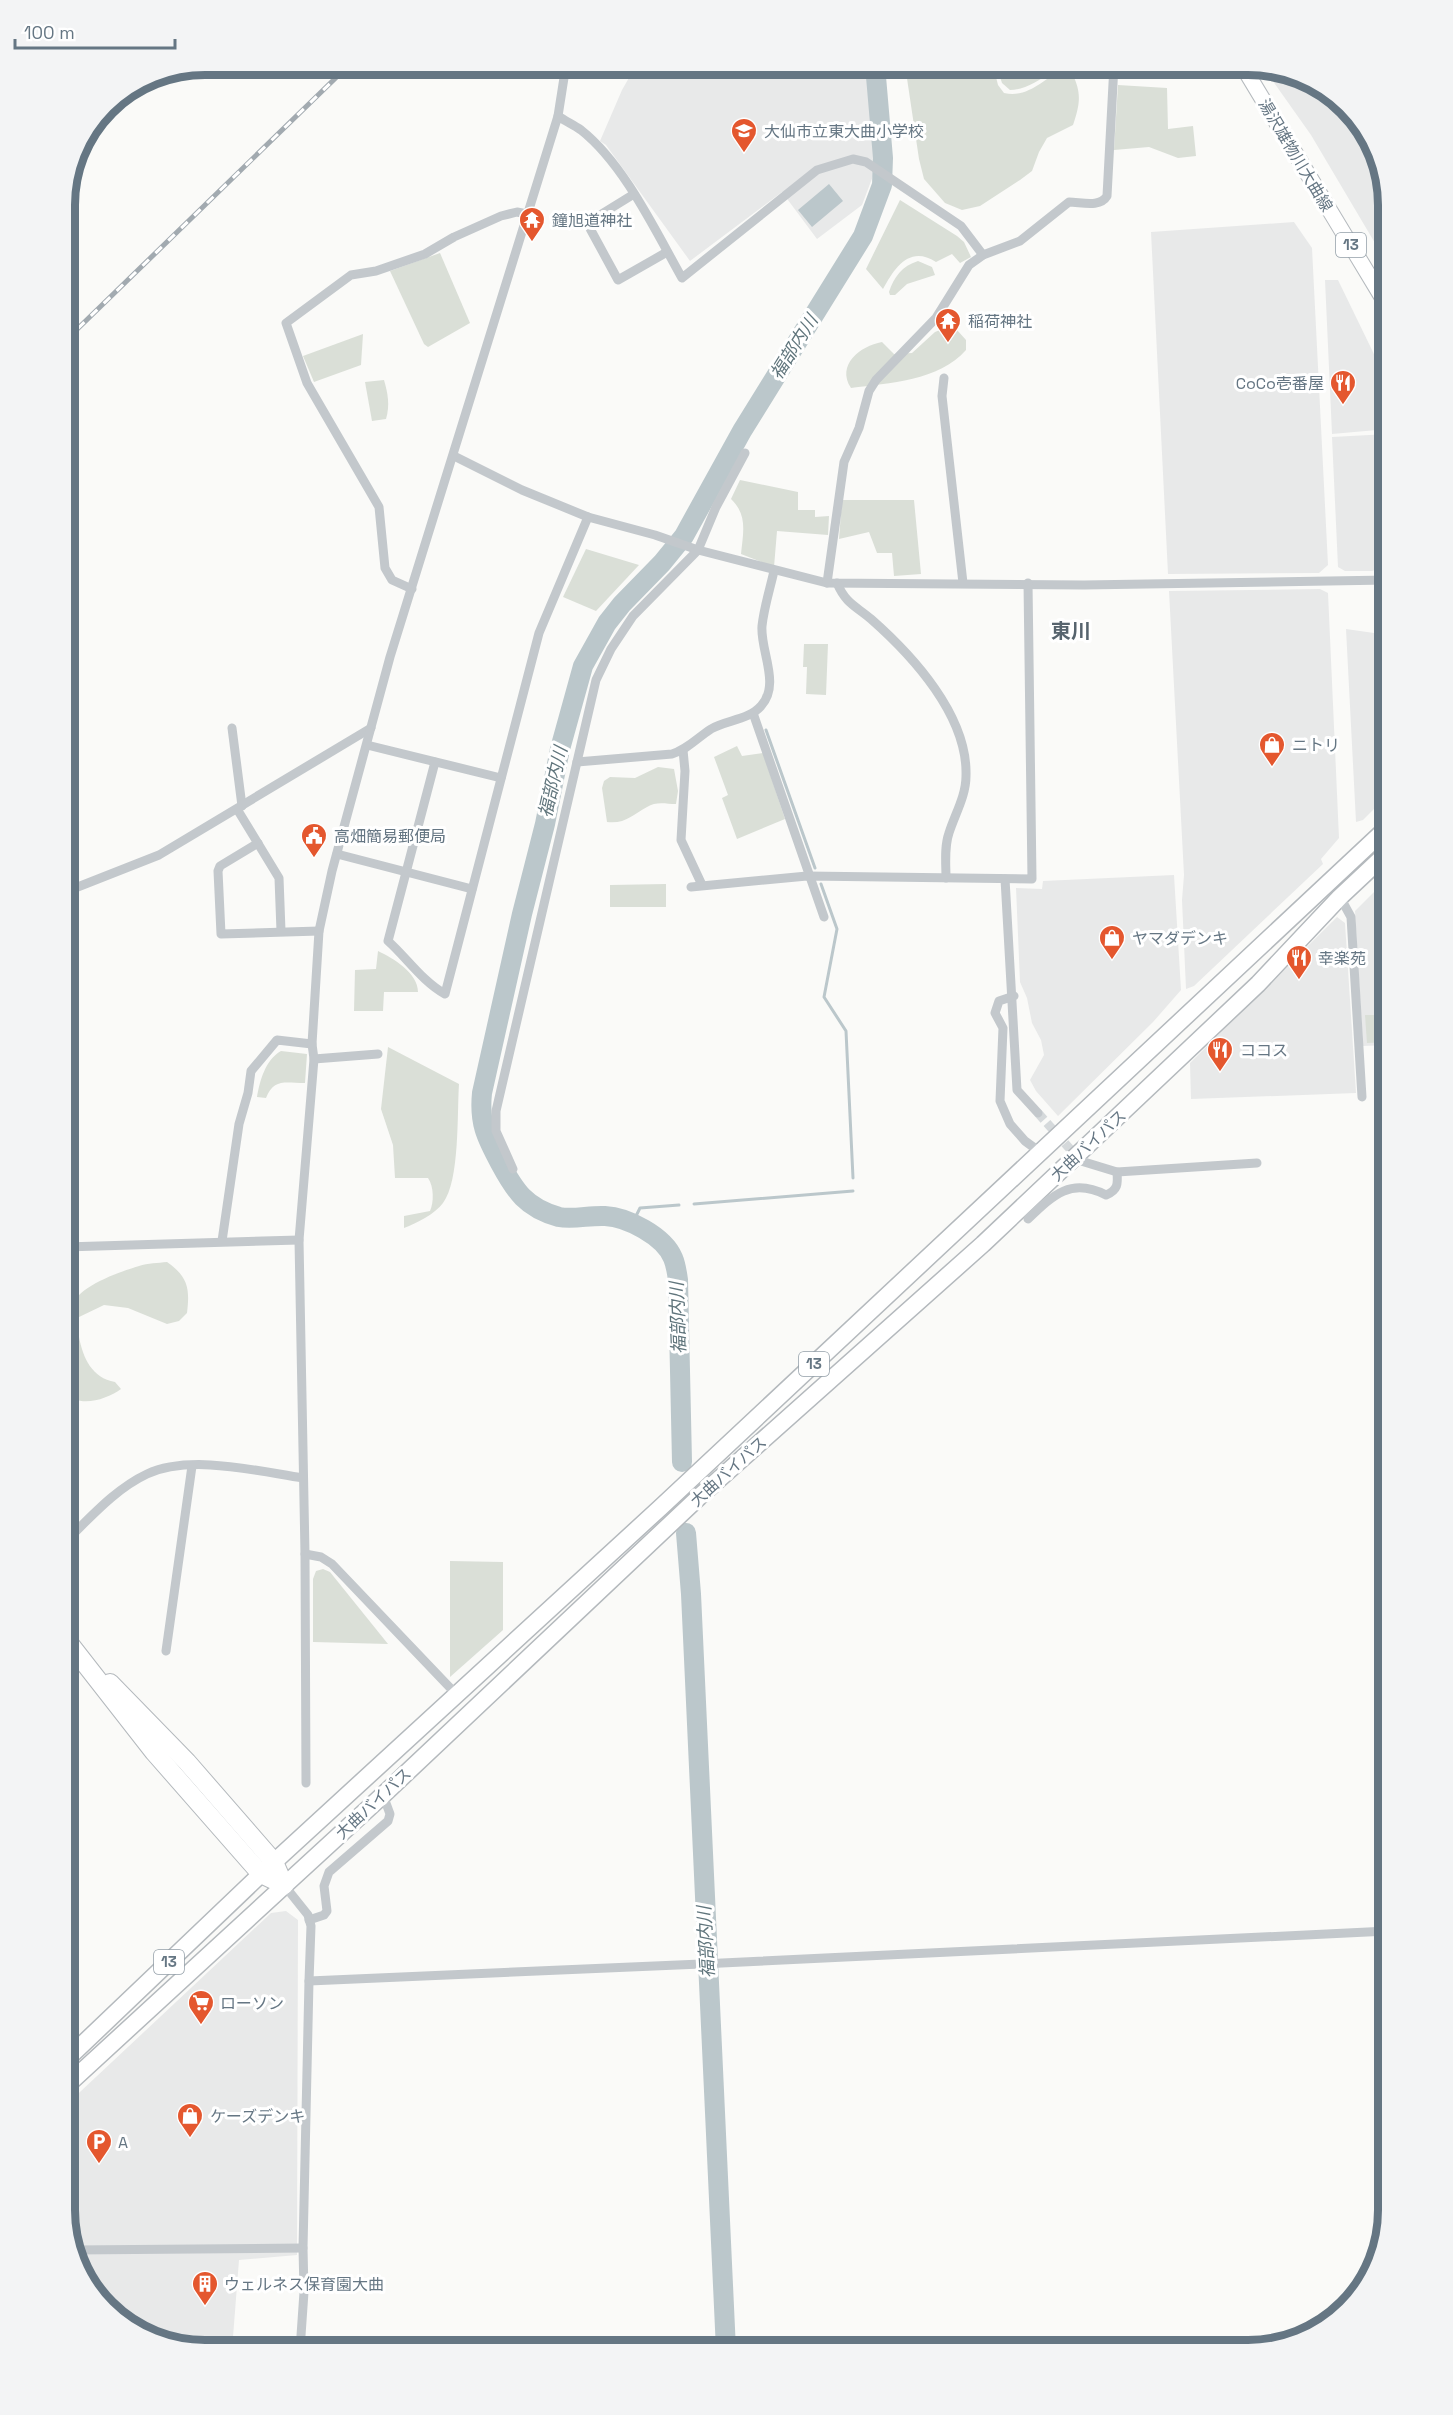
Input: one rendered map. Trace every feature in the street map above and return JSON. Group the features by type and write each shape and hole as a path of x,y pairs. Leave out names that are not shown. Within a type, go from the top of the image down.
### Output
{"highway":[{"name":"大曲バイパス","path":"75,2051 268,1868 660,1508 1378,837"},
{"name":"大曲バイパス","path":"75,2078 383,1795 699,1497 1025,1204 1258,984 1340,897 1378,862"},
{"path":"75,1649 131,1702 187,1762 268,1868 284,1885"}],"main road":[{"name":"湯沢雄物川大曲線","path":"1248,75 1378,289"}],"street":[{"path":"306,1783 305,1554 299,1240 314,1059 312,1044 320,931 337,854 371,728 526,214 558,116 564,75"},
{"path":"946,878 946,845 966,777 965,764 957,733 944,700 935,686 870,618 854,607 832,583 844,462 859,428 869,391 876,380 936,318 969,265 983,255 1020,241 1069,202 1099,204 1104,201 1107,196 1113,75"},
{"path":"558,116 580,129 596,144 634,194 682,278 817,170 853,159 866,162 961,226 983,255"},
{"path":"634,194 587,223 618,280 667,252"},
{"path":"412,589 387,575 379,507 308,383 286,323 351,275 376,271 425,254 454,237 501,216 517,212 526,214"},
{"path":"944,378 942,396 963,583"},
{"path":"513,1169 496,1131 496,1111 596,680 611,649 640,608 694,548 745,453"},
{"path":"454,456 522,490 588,517 774,571 832,583 1148,584 1378,580"},
{"path":"435,762 388,941 431,986 445,994 539,633 588,517"},
{"path":"577,762 672,754 683,750 710,730 753,713 761,707 770,691 762,628 774,571"},
{"path":"692,886 811,876 1032,879 1028,583"},
{"path":"753,713 824,917"},
{"path":"232,728 239,807 279,878 281,931"},
{"path":"75,888 159,855 371,728"},
{"path":"367,745 501,778"},
{"path":"683,750 685,771 681,840 702,885"},
{"path":"258,843 220,866 218,871 221,934 320,931"},
{"path":"337,854 472,889"},
{"path":"1005,879 1014,996 1017,1090 1038,1113"},
{"path":"1340,897 1351,917 1362,1097"},
{"path":"1014,996 999,1001 995,1013 1003,1028 1000,1101 1010,1124 1025,1141 1040,1152"},
{"path":"222,1241 239,1124 248,1093 251,1071 277,1040 312,1044"},
{"path":"314,1059 378,1054"},
{"path":"1081,1161 1117,1172 1257,1163"},
{"path":"1025,1204 1028,1219 1062,1190 1079,1187 1096,1190 1106,1195 1114,1192 1118,1185 1117,1172"},
{"path":"75,1247 299,1240"},
{"path":"166,1651 192,1466"},
{"path":"75,1533 121,1490 147,1474 168,1468 231,1467 303,1478"},
{"path":"305,1554 321,1557 332,1564 456,1694"},
{"path":"309,1920 324,1915 327,1911 324,1886 329,1872 388,1821 390,1814 383,1795"},
{"path":"284,1885 302,1906 309,1920 312,1942 309,1981 304,2292 301,2340"},
{"path":"309,1981 1378,1932"},
{"path":"82,2250 303,2248"}],"shaded area":[{"name":"大仙市立東大曲小学校","path":"631,75 867,75 876,168 862,205 817,239 782,192 690,261 606,145 600,141"},
{"path":"906,75 996,75 998,85 1004,93 1013,94 1029,90 1054,75 1073,75 1079,93 1073,125 1047,138 1032,171 980,206 962,210 945,203 924,179"},
{"path":"999,75 1046,75 1031,84 1010,90 1002,83"},
{"path":"1270,78 1290,82 1320,97 1346,119 1356,133 1371,163 1377,188 1378,248 1311,135"},
{"path":"1118,85 1167,88 1168,129 1193,126 1196,156 1178,158 1149,147 1114,150"},
{"path":"829,184 843,201 812,227 798,210"},
{"path":"900,200 957,236 964,242 971,257 960,263 952,254 936,262 927,257 911,257 898,266 883,289 866,269"},
{"path":"1294,222 1312,248 1328,565 1319,573 1168,574 1151,232"},
{"path":"440,253 470,323 428,347 424,344 390,271"},
{"path":"918,261 932,267 935,275 907,284 895,295 890,295 891,287 899,273"},
{"path":"1325,280 1338,280 1378,362 1378,430 1332,434"},
{"path":"945,328 957,330 966,340 966,350 955,360 942,368 913,379 851,388 846,372 848,364 859,352 882,342 894,354 912,353 935,332"},
{"path":"363,334 361,365 314,382 303,356"},
{"path":"384,380 388,400 386,419 372,421 365,382"},
{"path":"1378,435 1378,569 1345,571 1338,567 1332,437"},
{"path":"740,480 798,492 798,510 815,510 815,517 829,516 828,535 777,531 774,567 741,554 742,518 731,499"},
{"path":"842,500 914,500 921,574 894,576 892,553 877,553 869,532 839,539"},
{"path":"586,549 639,565 596,611 563,597"},
{"path":"1320,589 1328,593 1339,838 1321,859 1323,864 1194,986 1186,989 1182,900 1184,875 1169,591"},
{"path":"1346,629 1378,634 1378,805 1363,820 1356,822"},
{"path":"804,644 828,644 826,695 806,694 807,667 803,667"},
{"path":"737,746 742,756 763,753 785,819 737,839 722,798 728,795 714,757"},
{"path":"658,767 674,769 678,791 676,804 654,804 624,820 607,822 602,788 604,781 610,777 635,778"},
{"path":"1174,875 1181,990 1153,1022 1058,1116 1036,1091 1030,1080 1044,1055 1041,1040 1032,1023 1027,998 1020,982 1016,888 1042,889 1043,881"},
{"path":"666,884 666,907 610,907 610,885"},
{"path":"1378,890 1378,1045 1363,1046 1355,911"},
{"path":"1337,917 1345,923 1356,1093 1191,1099 1190,1063"},
{"path":"378,951 397,962 409,973 417,985 418,992 384,992 383,1011 354,1011 355,970 376,969"},
{"path":"1365,1015 1378,1015 1378,1042 1367,1043"},
{"path":"388,1047 459,1084 455,1163 448,1193 443,1203 435,1211 404,1228 404,1216 430,1211 433,1194 428,1178 395,1178 393,1145 381,1109"},
{"path":"281,1051 307,1054 305,1083 277,1084 266,1098 257,1097 267,1065"},
{"path":"167,1262 183,1278 188,1290 187,1313 179,1321 167,1324 128,1308 104,1305 77,1318 75,1300 82,1292 106,1278 149,1264"},
{"path":"75,1336 79,1337 86,1359 95,1372 115,1382 121,1389 93,1401 75,1399"},
{"path":"450,1561 503,1562 503,1630 450,1677"},
{"path":"323,1569 330,1572 388,1644 313,1642 313,1579 316,1571"},
{"path":"286,1911 298,1920 297,2255 239,2260 233,2340 197,2340 163,2333 133,2318 107,2296 88,2267 82,2252 75,2218 75,2097 271,1913"}],"waterway":[{"name":"福部内川","path":"682,1462 678,1280 673,1258 662,1242 634,1224 605,1216 559,1217 538,1209 523,1197 511,1182 487,1137 482,1113 482,1093 522,914 545,824 560,749 583,666 607,623 684,536 742,431 863,236 882,185 883,158 876,75"},
{"path":"766,730 815,868"},
{"path":"821,884 837,929 824,997 846,1031 853,1178"},
{"path":"694,1204 853,1191"},
{"path":"633,1222 640,1208 679,1205"},
{"name":"福部内川","path":"686,1533 691,1594 726,2340"}],"tunnel":[{"path":"1038,1113 1078,1158"}],"railway":[{"path":"75,331 339,75"}],"place":[{"name":"大仙市立東大曲小学校","path":"744,154"},
{"name":"鐘旭道神社","path":"532,243"},
{"name":"稲荷神社","path":"948,344"},
{"name":"CoCo壱番屋","path":"1343,406"},
{"name":"ニトリ","path":"1272,768"},
{"name":"高畑簡易郵便局","path":"314,859"},
{"name":"ヤマダデンキ","path":"1112,961"},
{"name":"幸楽苑","path":"1299,981"},
{"name":"ココス","path":"1220,1073"},
{"name":"ローソン","path":"201,2026"},
{"name":"ケーズデンキ","path":"190,2139"},
{"name":"A","path":"99,2165"},
{"name":"ウェルネス保育園大曲","path":"205,2307"}],"district":[{"name":"東川","path":"1071,631"}]}
